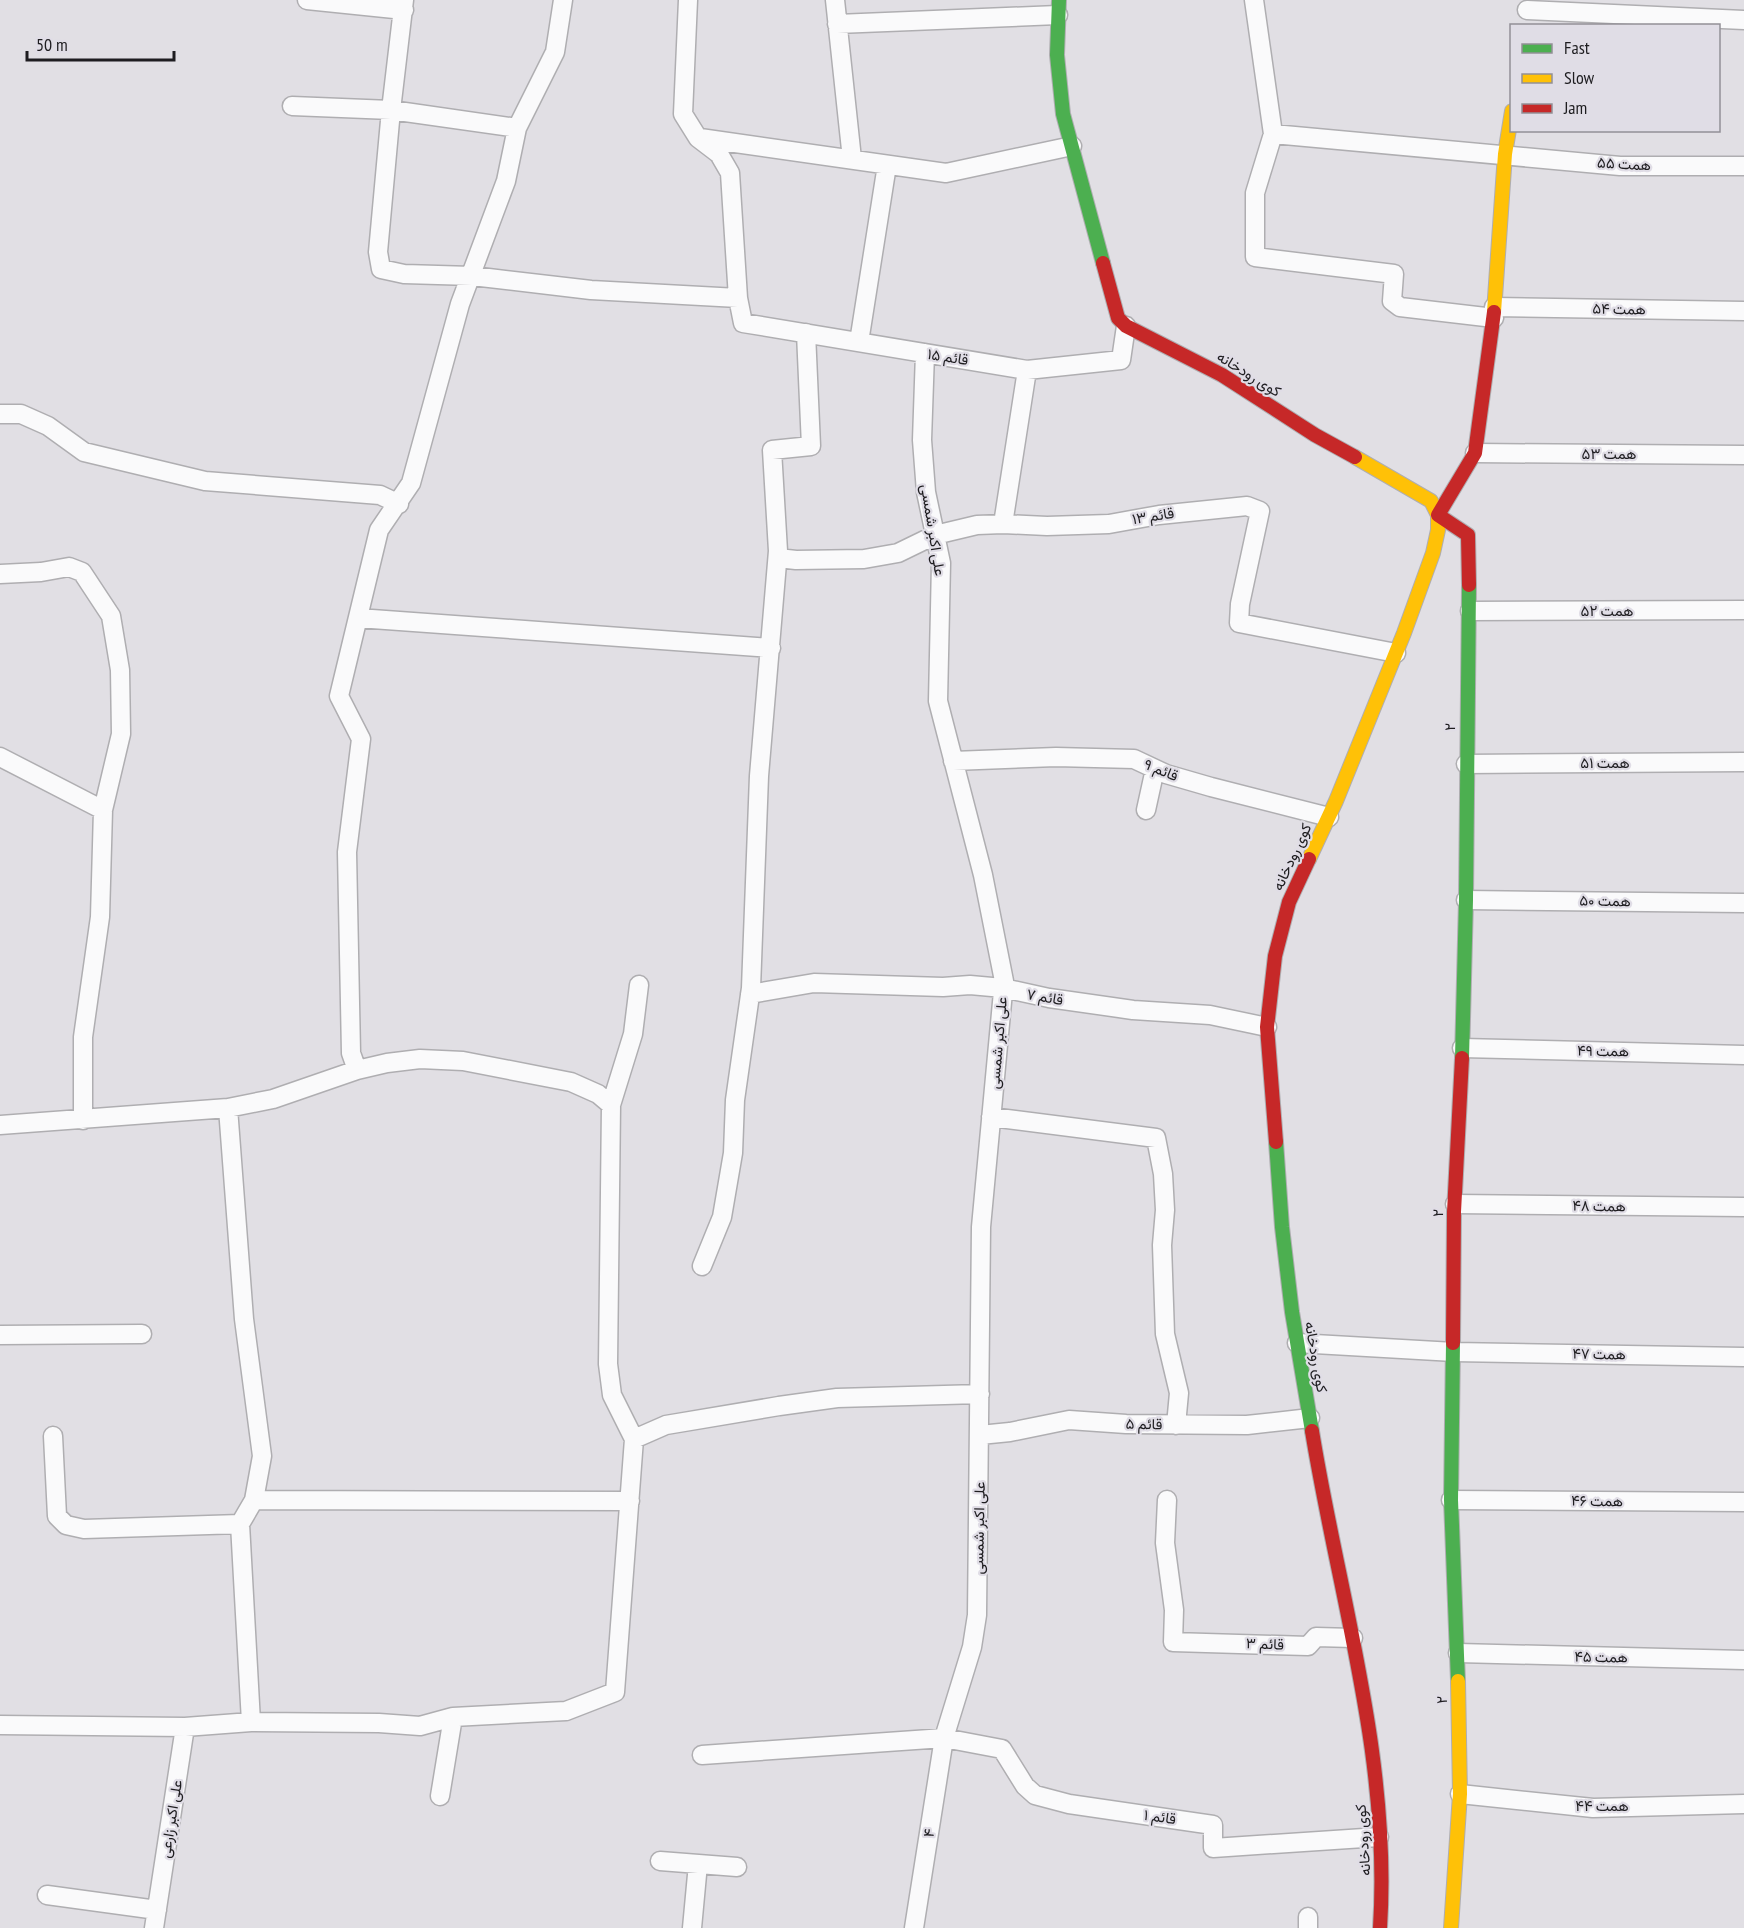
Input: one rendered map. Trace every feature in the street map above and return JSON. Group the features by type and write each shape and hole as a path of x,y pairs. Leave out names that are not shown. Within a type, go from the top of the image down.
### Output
{"street":[{"path":"307,0 404,5 391,110 378,252 381,269 404,274 472,276 591,290 738,298 730,173 719,154 698,138 683,114 688,0"},
{"path":"357,1070 351,1053 347,852 361,739 339,696 379,530 399,504 411,483 460,304 506,181 517,128 555,52 563,0"},
{"path":"835,0 852,159"},
{"path":"1254,0 1273,134"},
{"path":"837,24 1058,7 1057,55 1063,114 1118,318 1126,326"},
{"path":"1526,12 1744,20"},
{"path":"292,106 391,110 517,128"},
{"path":"1438,515 1475,453 1494,312 1505,154 1510,123"},
{"name":"همت ۵۵","path":"1273,134 1620,166 1744,166"},
{"name":"همت ۵۴","path":"1273,134 1256,193 1255,257 1394,274 1392,302 1400,307 1494,312 1744,312"},
{"path":"698,138 946,173 1072,146"},
{"path":"859,342 887,165"},
{"name":"قائم ۱۵","path":"738,298 743,323 1027,370 1121,360 1126,326"},
{"name":"کوی رودخانه","path":"1126,326 1222,375 1315,435 1420,494 1431,501 1438,515 1438,530 1433,553 1396,653 1329,817 1289,902 1275,956 1267,1027 1282,1227 1297,1343 1374,1754 1383,1883 1380,1928"},
{"path":"702,1266 722,1218 733,1153 735,1100 750,994 759,776 778,558 772,450 811,446 806,333"},
{"name":"علی اکبر شمسی","path":"925,353 922,440 926,492 941,563 938,700 983,875 1004,981 981,1227 977,1615 972,1647 944,1738"},
{"path":"1004,524 1027,370"},
{"path":"0,414 21,414 48,426 84,452 205,481 380,495 399,504"},
{"name":"همت ۵۳","path":"1475,453 1744,455"},
{"name":"قائم ۱۳","path":"778,558 864,559 898,553 936,535 977,525 1109,524 1159,515 1246,506 1260,511 1240,604 1239,623 1396,653"},
{"name":"۲","path":"1438,515 1468,535 1470,611 1466,764 1466,900 1455,1204 1451,1500 1458,1653 1460,1794 1451,1928"},
{"path":"0,574 41,572 69,567 82,572 111,616 120,670 121,734 103,810 100,917 83,1037 83,1119"},
{"name":"همت ۵۲","path":"1470,611 1744,610"},
{"path":"358,618 771,648"},
{"path":"0,757 103,810"},
{"name":"قائم ۹","path":"953,761 1056,757 1134,759 1155,769 1211,787 1329,817"},
{"name":"همت ۵۱","path":"1466,764 1744,762"},
{"path":"1146,810 1155,769"},
{"name":"همت ۵۰","path":"1466,900 1744,903"},
{"name":"قائم ۷","path":"750,994 814,983 943,987 970,985 1003,988 1049,998 1133,1010 1210,1015 1267,1027"},
{"path":"1,1726 185,1727 251,1722 379,1723 420,1726 453,1717 566,1711 615,1692 634,1439 612,1395 608,1364 611,1105 633,1034 639,985"},
{"name":"همت ۴۹","path":"1462,1048 1744,1055"},
{"path":"0,1125 228,1108 273,1099 357,1070 420,1059 463,1061 571,1082 598,1094 611,1105"},
{"path":"228,1108 244,1319 262,1456 254,1500 240,1524 251,1722"},
{"path":"991,1117 1156,1138 1163,1174 1165,1210 1162,1245 1165,1334 1179,1393 1176,1425"},
{"name":"همت ۴۸","path":"1455,1204 1744,1207"},
{"path":"0,1335 142,1334"},
{"name":"همت ۴۷","path":"1297,1343 1454,1352 1744,1357"},
{"path":"634,1439 666,1425 837,1398 980,1394"},
{"name":"قائم ۵","path":"980,1435 1010,1432 1069,1420 1126,1424 1247,1425 1310,1418"},
{"path":"53,1436 57,1516 66,1525 84,1529 240,1524"},
{"path":"254,1500 630,1501"},
{"name":"قائم ۳","path":"1167,1500 1165,1543 1174,1610 1173,1642 1308,1646 1317,1637 1353,1638"},
{"name":"همت ۴۶","path":"1451,1500 1744,1502"},
{"name":"همت ۴۵","path":"1458,1653 1744,1660"},
{"path":"440,1797 453,1717"},
{"name":"علی اکبر زارعی","path":"155,1919 185,1727"},
{"path":"702,1755 944,1738"},
{"name":"قائم ۱","path":"944,1738 1002,1749 1024,1786 1035,1795 1069,1804 1213,1825 1213,1848 1380,1837"},
{"name":"۴","path":"914,1928 944,1738"},
{"name":"همت ۴۴","path":"1460,1794 1593,1808 1744,1804"},
{"path":"660,1861 737,1867"},
{"path":"692,1928 699,1864"},
{"path":"47,1895 155,1919"}],"traffic: fast":[{"path":"1059,0 1057,55 1063,114 1103,263"},
{"path":"1462,1058 1469,585"},
{"path":"1276,1142 1282,1227 1292,1312 1312,1431"},
{"path":"1453,1343 1451,1500 1458,1681"}],"traffic: slow":[{"path":"1494,312 1505,154 1510,123"},
{"path":"1309,859 1336,801 1404,633 1433,553 1438,530 1438,515 1431,501 1355,457"},
{"path":"1451,1928 1460,1794 1458,1681"}],"traffic: jam":[{"path":"1103,263 1118,318 1126,326 1222,375 1315,435 1355,457"},
{"path":"1469,585 1468,535 1438,515 1475,453 1494,312"},
{"path":"1276,1142 1267,1027 1275,956 1289,902 1309,859"},
{"path":"1453,1343 1454,1212 1462,1058"},
{"path":"1312,1431 1370,1740 1378,1802 1381,1865 1380,1928"}]}
